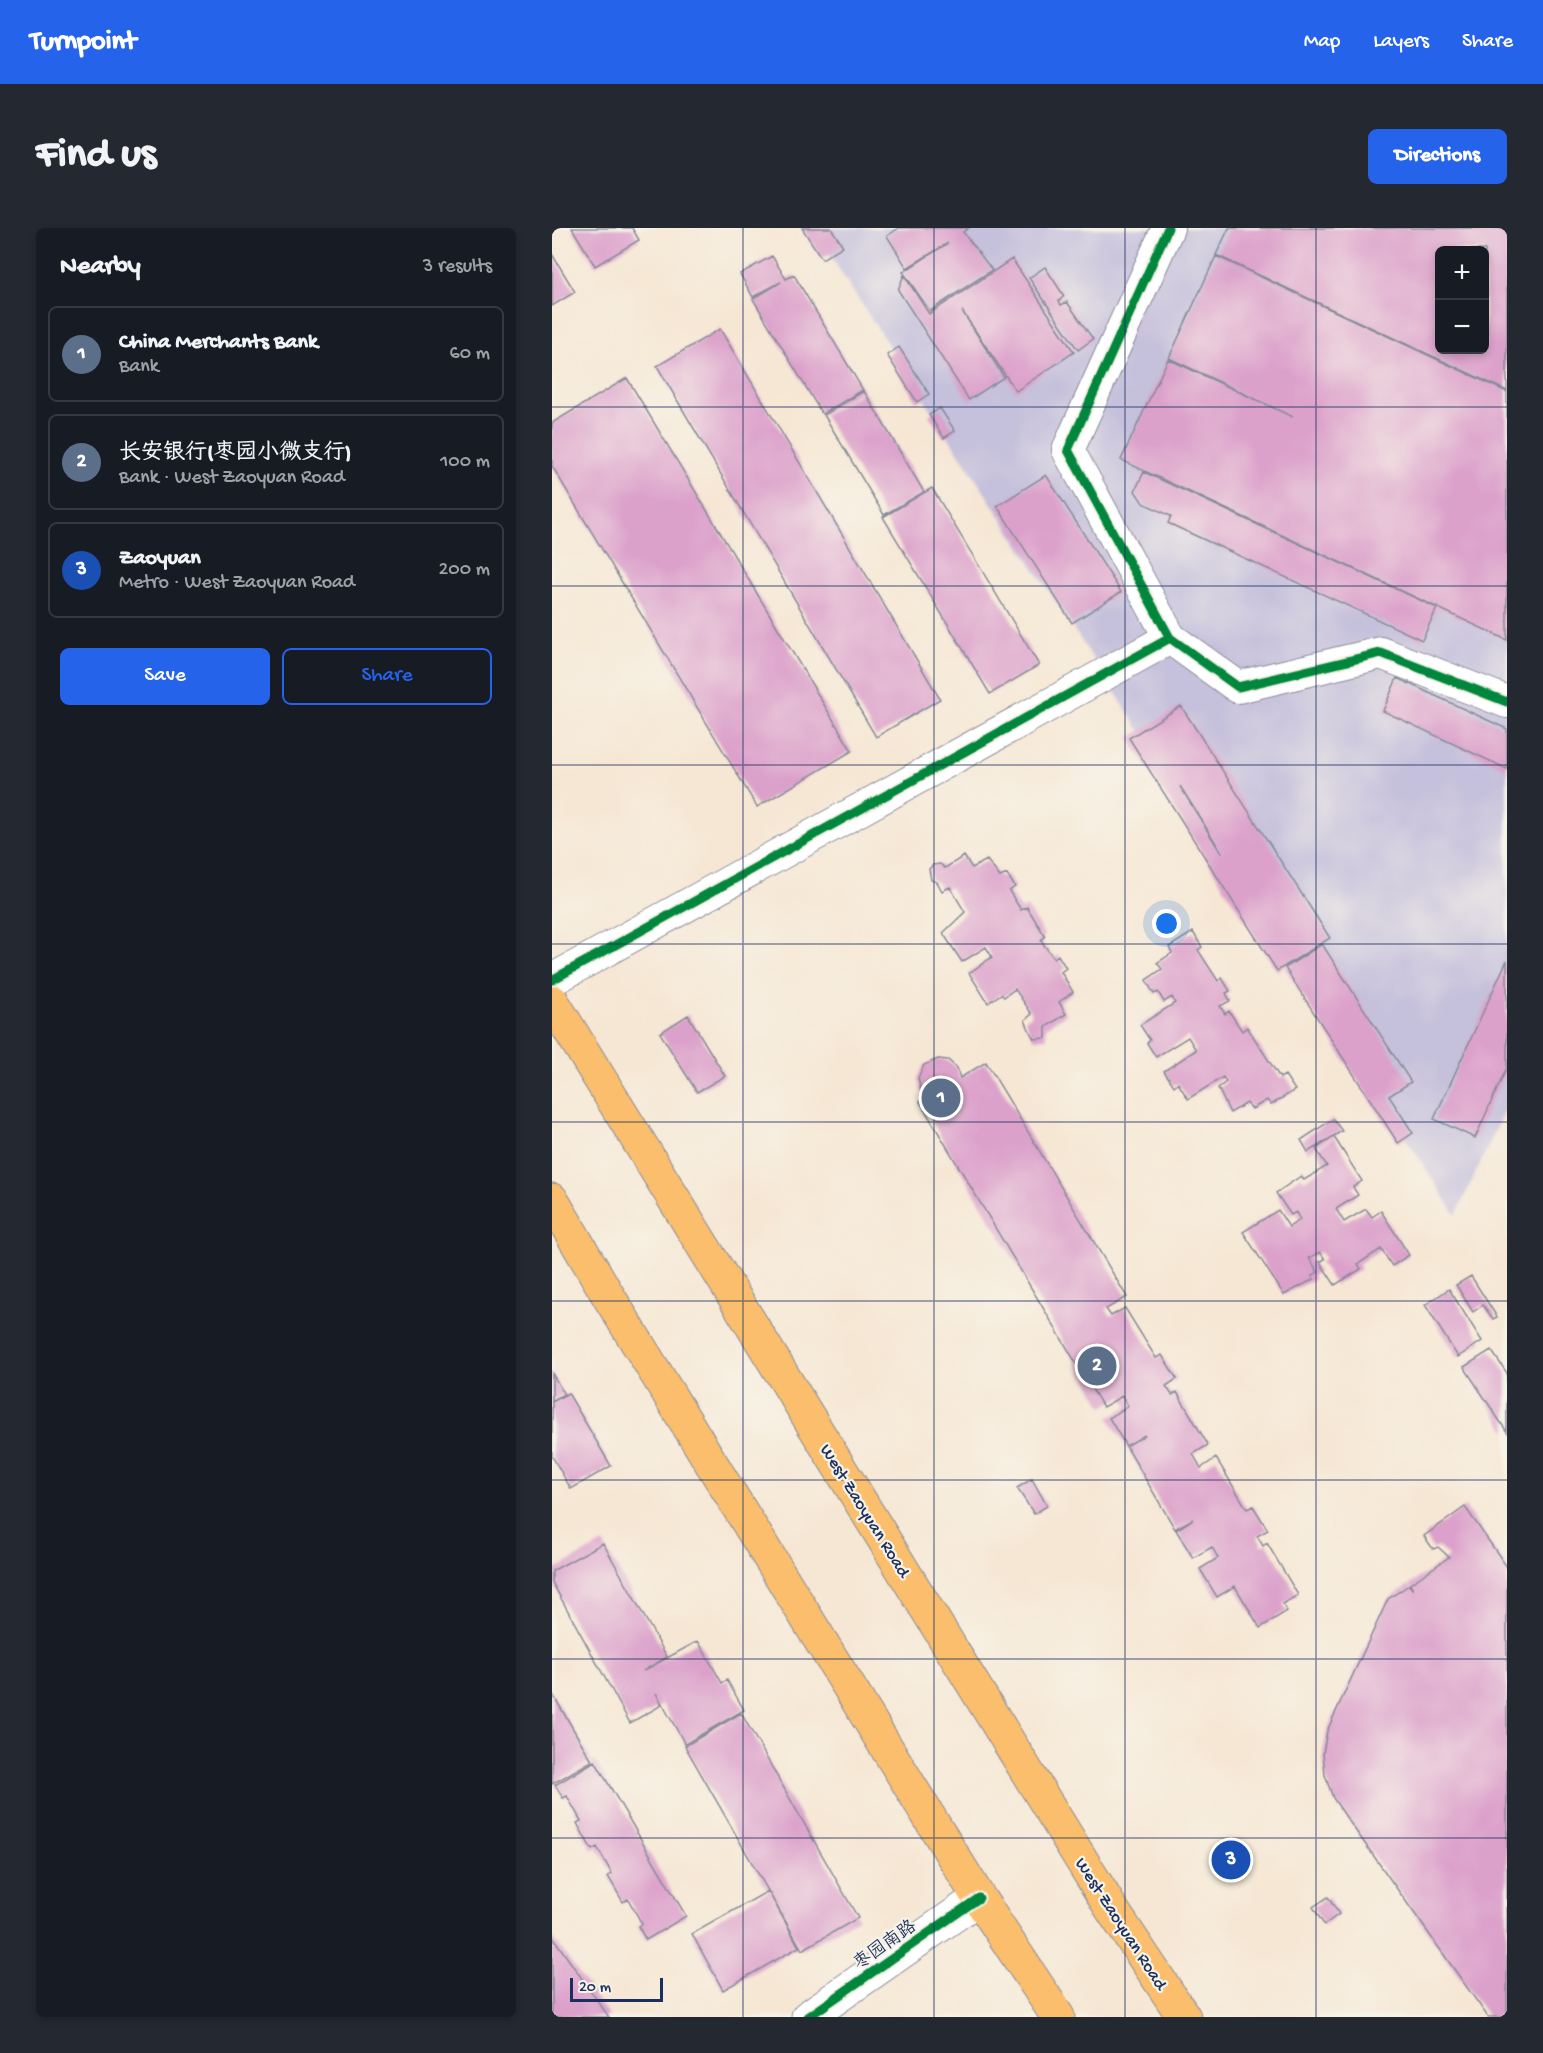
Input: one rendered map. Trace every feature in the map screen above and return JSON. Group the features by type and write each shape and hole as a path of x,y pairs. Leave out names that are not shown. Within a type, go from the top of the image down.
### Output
{"main road":[{"name":"West Zaoyuan Road","path":"552,1001 1112,1908 1184,2017"},
{"path":"552,1200 609,1298 979,1898 1058,2017"}],"street":[{"path":"1168,228 1068,450 1170,638 1238,687 1381,653 1507,702"},
{"path":"552,980 1170,638"},
{"name":"枣园南路","path":"808,2017 979,1898"}],"shaded area":[{"path":"812,228 1507,228 1507,1106 1456,1215"}],"building":[{"path":"572,228 632,228 639,240 595,266"},
{"path":"802,228 831,228 843,246 822,259"},
{"path":"899,228 969,228 963,232 992,270 930,311 903,272 948,243 907,268 887,236"},
{"path":"1229,228 1507,228 1507,391 1216,255"},
{"path":"552,254 575,292 552,306"},
{"path":"772,256 786,279 794,275 863,390 822,414 753,299 781,282 753,297 740,274"},
{"path":"1216,256 1507,392 1507,640 1121,460 1168,359 1293,417 1169,358"},
{"path":"1012,259 1074,352 1016,391 962,311 1004,377 969,400 898,290 904,275 929,314"},
{"path":"1045,267 1064,296 1059,301 1061,305 1067,302 1093,339 1078,350 1029,278"},
{"path":"720,329 940,699 876,737 657,366"},
{"path":"899,347 929,394 917,402 887,355"},
{"path":"627,378 852,751 757,807 552,466 552,423"},
{"path":"864,391 924,492 884,515 824,415"},
{"path":"940,408 955,431 944,438 929,415"},
{"path":"1144,472 1437,608 1422,640 1168,523 1171,516 1143,503 1135,491"},
{"path":"1046,475 1121,592 1072,623 997,506"},
{"path":"932,488 1039,665 990,694 883,517"},
{"path":"1397,678 1507,729 1507,769 1383,711"},
{"path":"1181,706 1330,938 1277,971 1129,738","holes":["1180,786 1222,853 1221,853"]},
{"path":"964,856 972,868 987,860 1000,877 1007,874 1015,887 1009,891 1021,910 1027,907 1045,936 1041,940 1044,945 1054,958 1058,955 1066,968 1061,972 1073,992 1059,1002 1066,1014 1046,1027 1046,1038 1034,1039 1025,1020 1032,1014 1015,989 1004,997 1001,994 988,1003 969,973 992,957 986,947 962,962 943,933 965,912 950,887 942,891 937,882 931,880 929,869 933,865 940,864 945,868"},
{"path":"1193,932 1202,947 1198,950 1218,981 1222,978 1230,991 1226,993 1230,1001 1220,1006 1225,1014 1229,1011 1242,1031 1247,1027 1280,1078 1285,1075 1295,1090 1271,1105 1267,1100 1252,1109 1247,1103 1230,1113 1218,1088 1226,1082 1223,1077 1188,1099 1178,1083 1174,1086 1164,1071 1196,1050 1188,1037 1156,1057 1147,1043 1150,1040 1140,1025 1175,1003 1172,997 1164,1002 1158,992 1154,994 1146,980 1162,969 1157,963 1172,953 1169,947"},
{"path":"1322,944 1411,1082 1389,1096 1413,1133 1398,1143 1285,968"},
{"path":"1507,960 1507,1067 1475,1138 1434,1119"},
{"path":"688,1015 725,1076 697,1092 660,1033"},
{"path":"938,1059 948,1060 957,1068 960,1078 986,1062 1127,1297 1106,1309 1111,1316 1125,1308 1156,1358 1162,1355 1177,1379 1166,1386 1172,1395 1177,1392 1208,1445 1193,1454 1201,1468 1216,1458 1247,1509 1253,1506 1268,1530 1257,1536 1263,1546 1267,1543 1298,1595 1283,1604 1287,1611 1260,1628 1235,1586 1217,1597 1200,1569 1218,1558 1212,1547 1193,1558 1176,1530 1193,1519 1175,1529 1109,1418 1128,1406 1122,1396 1103,1407 1086,1379 1104,1368 1098,1357 1103,1368 1085,1378 920,1102 927,1097 921,1091 918,1078 924,1065"},
{"path":"1333,1119 1342,1131 1308,1152 1301,1140"},
{"path":"1334,1137 1362,1181 1353,1187 1358,1195 1336,1209 1344,1222 1366,1209 1372,1217 1381,1211 1409,1255 1392,1266 1381,1249 1358,1264 1361,1269 1335,1285 1320,1262 1325,1259 1320,1252 1309,1258 1318,1272 1312,1276 1314,1279 1284,1295 1243,1232 1278,1210 1289,1227 1300,1220 1296,1212 1291,1215 1276,1193 1301,1176 1304,1180 1327,1166 1316,1149"},
{"path":"1471,1276 1497,1317 1493,1319 1483,1305 1473,1312 1456,1285"},
{"path":"1449,1289 1482,1341 1458,1357 1425,1305"},
{"path":"1491,1350 1507,1373 1507,1432 1464,1367"},
{"path":"552,1373 564,1394 552,1401"},
{"path":"568,1393 611,1466 571,1489 552,1456 552,1402"},
{"path":"1032,1479 1047,1506 1034,1514 1017,1488"},
{"path":"1465,1507 1507,1567 1507,2017 1488,2017 1346,1817 1333,1798 1325,1775 1323,1753 1327,1731 1388,1599 1409,1585 1413,1590 1410,1584 1449,1557 1438,1547 1433,1549 1424,1536"},
{"path":"603,1543 667,1657 643,1671 698,1641 722,1683 727,1680 744,1710 685,1744 656,1693 662,1705 630,1723 552,1582 552,1571"},
{"path":"552,1693 592,1761 552,1784"},
{"path":"741,1713 858,1918 802,1950 685,1746"},
{"path":"595,1761 686,1916 646,1940 638,1926 642,1924 628,1899 623,1902 608,1876 612,1874 597,1847 592,1850 577,1823 581,1821 567,1796 563,1798 555,1785"},
{"path":"768,1891 799,1947 723,1990 692,1934"},
{"path":"1328,1897 1339,1914 1324,1925 1313,1907"},
{"path":"552,1936 609,2017 554,2017 552,2014"}],"cycle path":[{"path":"1168,228 1068,450 1170,638 1238,687 1381,653 1507,702"},
{"path":"552,980 1170,638"},
{"path":"808,2017 979,1898"}],"place":[{"name":"China Merchants Bank","path":"941,1098"},
{"name":"长安银行(枣园小微支行)","path":"1097,1366"},
{"name":"Zaoyuan","path":"1231,1860"}]}
